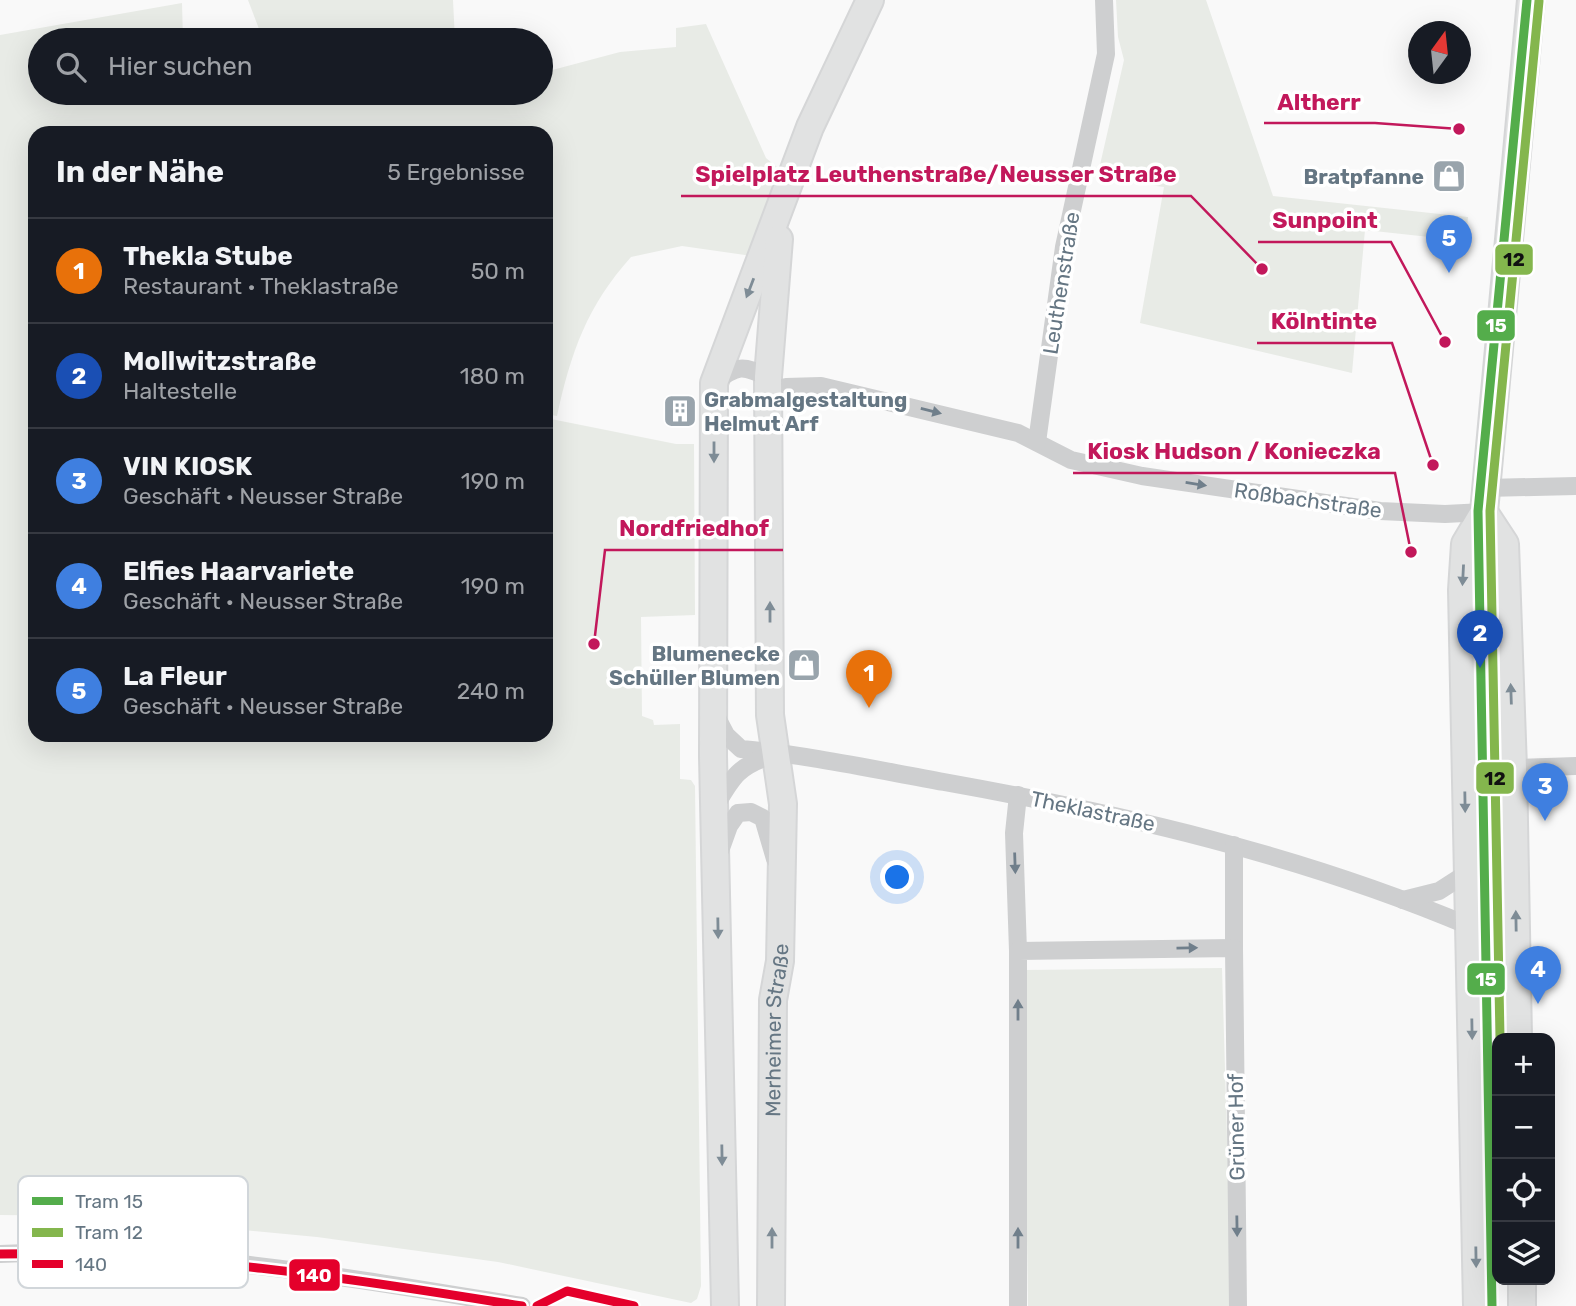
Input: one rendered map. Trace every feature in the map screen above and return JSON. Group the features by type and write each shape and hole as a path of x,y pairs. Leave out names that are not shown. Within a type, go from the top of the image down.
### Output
{"street":[{"name":"Merheimer Straße","path":"725,1306 713,711 714,383 810,127 870,0"},
{"name":"Leuthenstraße","path":"1037,442 1064,247 1106,54 1104,0"},
{"path":"1477,1306 1462,590 1465,544 1485,500 1531,0"},
{"name":"Merheimer Straße","path":"771,1306 773,1000 780,961 783,804 770,715 768,385 784,202"},
{"path":"714,383 734,368 750,369 768,385"},
{"name":"Roßbachstraße","path":"768,385 821,386 1018,433 1071,460 1142,475 1380,510 1445,514 1485,500 1576,486"},
{"path":"1485,500 1505,544 1518,1033"},
{"path":"713,711 726,735 741,749 776,754"},
{"path":"716,805 733,777 748,763 776,754"},
{"name":"Theklastraße","path":"776,754 1018,795 1142,821 1234,845 1403,900 1469,926"},
{"path":"1513,768 1576,766"},
{"path":"1018,795 1014,833 1018,951 1018,1306"},
{"path":"717,859 729,826 738,813 751,812 763,818 783,890"},
{"name":"Grüner Hof","path":"1234,845 1238,1306"},
{"path":"1403,900 1439,891 1467,873"},
{"path":"1018,951 1234,948"},
{"path":"0,1254 18,1253"},
{"path":"248,1266 397,1285 522,1306"},
{"path":"1522,1285 1522,1306"}],"shaded area":[{"path":"248,0 453,0 454,28 259,28"},
{"path":"1116,0 1206,0 1273,196 1468,217 1466,241 1365,230 1352,373 1140,323 1164,187 1097,178 1124,60 1118,37"},
{"path":"182,3 183,28 40,28"},
{"path":"706,24 766,158 778,168 752,256 682,246 631,257 603,294 583,331 568,371 557,416 553,415 553,126 28,126 28,742 553,742 553,419 676,444 694,444 695,615 641,617 642,716 653,720 654,725 680,724 680,779 691,780 695,786 701,1286 697,1299 691,1303 498,1262 317,1237 248,1230 248,1176 18,1176 18,1215 0,1215 0,35 28,30 28,105 553,105 553,70 620,52 676,47 676,28"},
{"path":"1222,968 1232,1306 1028,1306 1023,970"}],"tram line":[{"name":"15","path":"1492,1306 1478,511 1527,0"},
{"name":"12","path":"1500,1033 1490,511 1539,1"}],"transit line":[{"name":"140","path":"0,1254 18,1254"},
{"name":"140","path":"248,1267 522,1306"},
{"name":"140","path":"537,1306 567,1291 634,1306"}],"place":[{"name":"Altherr","path":"1459,129"},
{"name":"Bratpfanne","path":"1449,176"},
{"name":"Spielplatz Leuthenstraße/Neusser Straße","path":"1262,269"},
{"name":"La Fleur","path":"1449,273"},
{"name":"Sunpoint","path":"1445,342"},
{"name":"Grabmalgestaltung Helmut Arf","path":"680,411"},
{"name":"Kölntinte","path":"1433,465"},
{"name":"Kiosk Hudson / Konieczka","path":"1411,552"},
{"name":"Nordfriedhof","path":"594,644"},
{"name":"Blumenecke Schüller Blumen","path":"804,665"},
{"name":"Mollwitzstraße","path":"1480,668"},
{"name":"Thekla Stube","path":"869,708"},
{"name":"VIN KIOSK","path":"1545,821"},
{"name":"Elfies Haarvariete","path":"1538,1004"}]}
